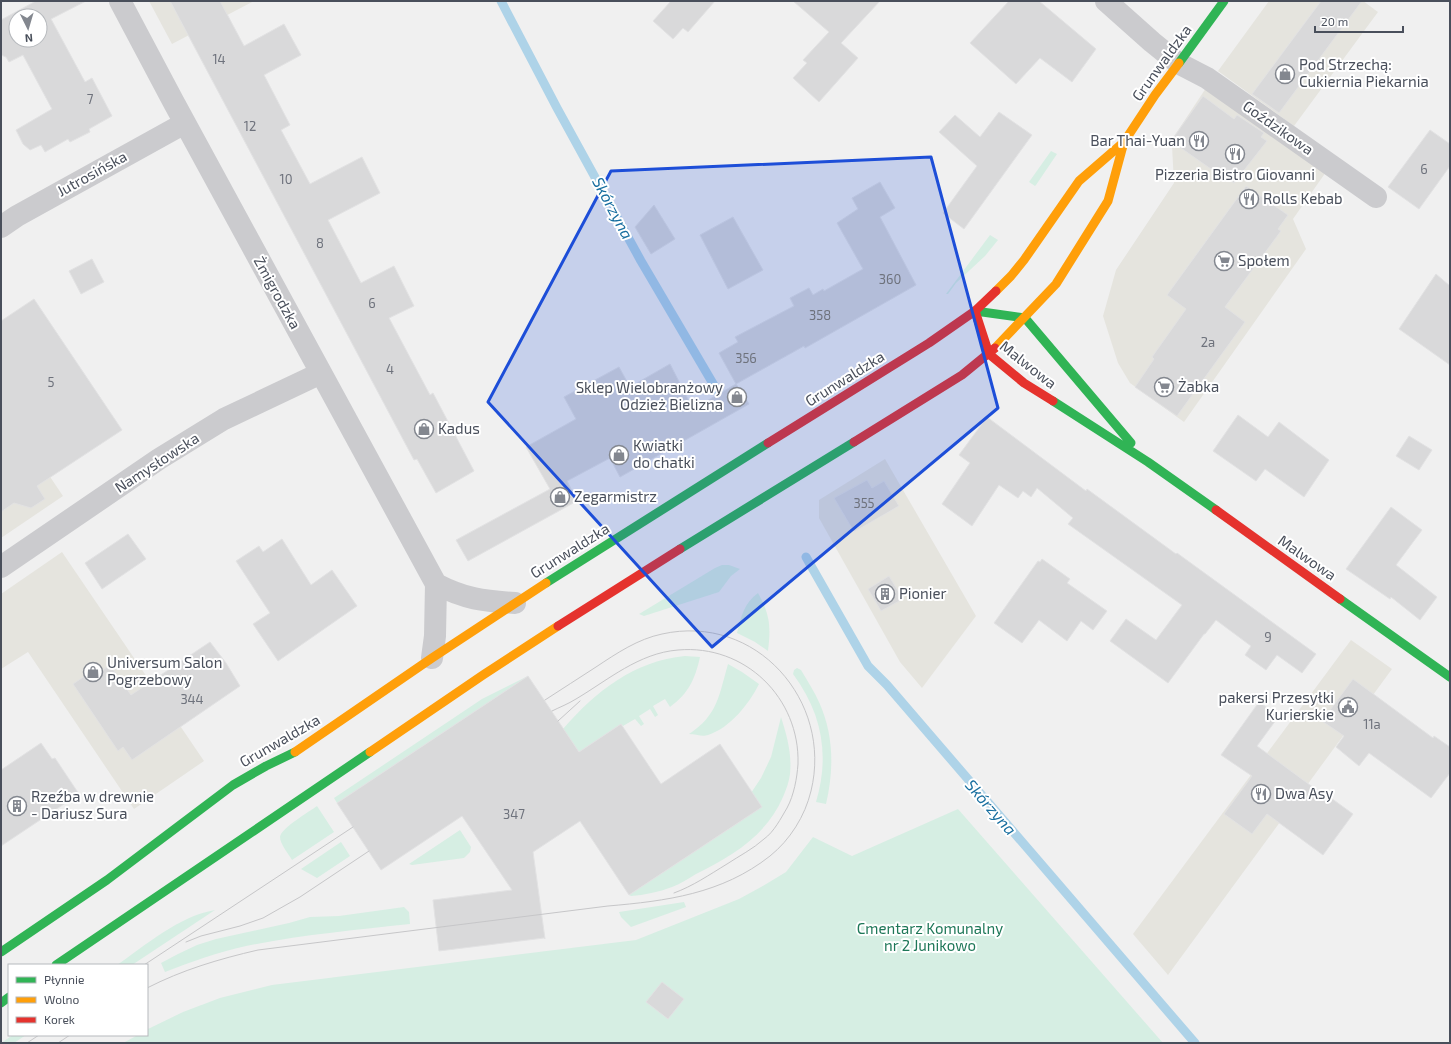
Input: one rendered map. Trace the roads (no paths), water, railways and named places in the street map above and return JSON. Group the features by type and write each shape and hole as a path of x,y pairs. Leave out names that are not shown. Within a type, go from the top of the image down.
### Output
{"street":[{"name":"Żmigrodzka","path":"120,1 436,584 436,636 432,658"},
{"name":"Goździkowa","path":"1106,1 1178,63 1213,82 1376,197"},
{"name":"Grunwaldzka","path":"1,952 107,880 221,794 266,766 293,754 432,658 515,603 929,343 975,311 1024,260 1078,181 1124,142 1178,63 1224,1"},
{"name":"Jutrosińska","path":"1,227 24,212 185,123"},
{"name":"Grunwaldzka","path":"57,964 490,671 647,569 950,383 989,354 1056,284 1108,201 1124,142"},
{"name":"Malwowa","path":"1148,462 1025,318 975,311 989,354 1024,383 1148,462 1450,677"},
{"name":"Namysłowska","path":"1,567 159,459 224,419 321,373"},
{"path":"436,584 467,598 489,602 515,603"}],"waterway":[{"name":"Skórzyna","path":"501,1 557,108 641,261 725,404"},
{"name":"Skórzyna","path":"806,557 868,666 887,685 1195,1043"}],"tram line":[{"path":"148,988 201,966 258,950 651,901 693,893 733,879 752,869 770,856 784,843 796,827 805,809 811,791 815,758 810,726 798,696 780,671 756,651 728,637 696,631 653,636 620,652 545,700"},
{"path":"552,711 573,701 624,668 650,656 678,650 702,650 725,656 746,666 764,680 779,697 790,718 796,740 798,764 793,792 787,808 771,833 755,846 701,880 674,893"},
{"path":"558,721 580,701"},
{"path":"146,964 353,827"},
{"path":"186,942 201,936 240,926 263,918 300,897 369,851"},
{"path":"27,1043 38,1036"},
{"path":"58,1043 68,1036"}],"place":[{"name":"Pod Strzechą: Cukiernia Piekarnia","path":"1285,74"},
{"name":"Bar Thai-Yuan","path":"1199,141"},
{"name":"Pizzeria Bistro Giovanni","path":"1235,154"},
{"name":"Rolls Kebab","path":"1249,199"},
{"name":"Społem","path":"1224,261"},
{"name":"Żabka","path":"1164,387"},
{"name":"Sklep Wielobranżowy Odzież Bielizna","path":"737,397"},
{"name":"Kadus","path":"424,429"},
{"name":"Kwiatki do chatki","path":"619,455"},
{"name":"Zegarmistrz","path":"560,497"},
{"name":"Pionier","path":"885,594"},
{"name":"Universum Salon Pogrzebowy","path":"93,672"},
{"name":"pakersi Przesyłki Kurierskie","path":"1348,707"},
{"name":"Dwa Asy","path":"1261,794"},
{"name":"Rzeźba w drewnie - Dariusz Sura","path":"17,806"}],"park label":[{"name":"Cmentarz Komunalny nr 2 Junikowo","path":"930,938"}]}
